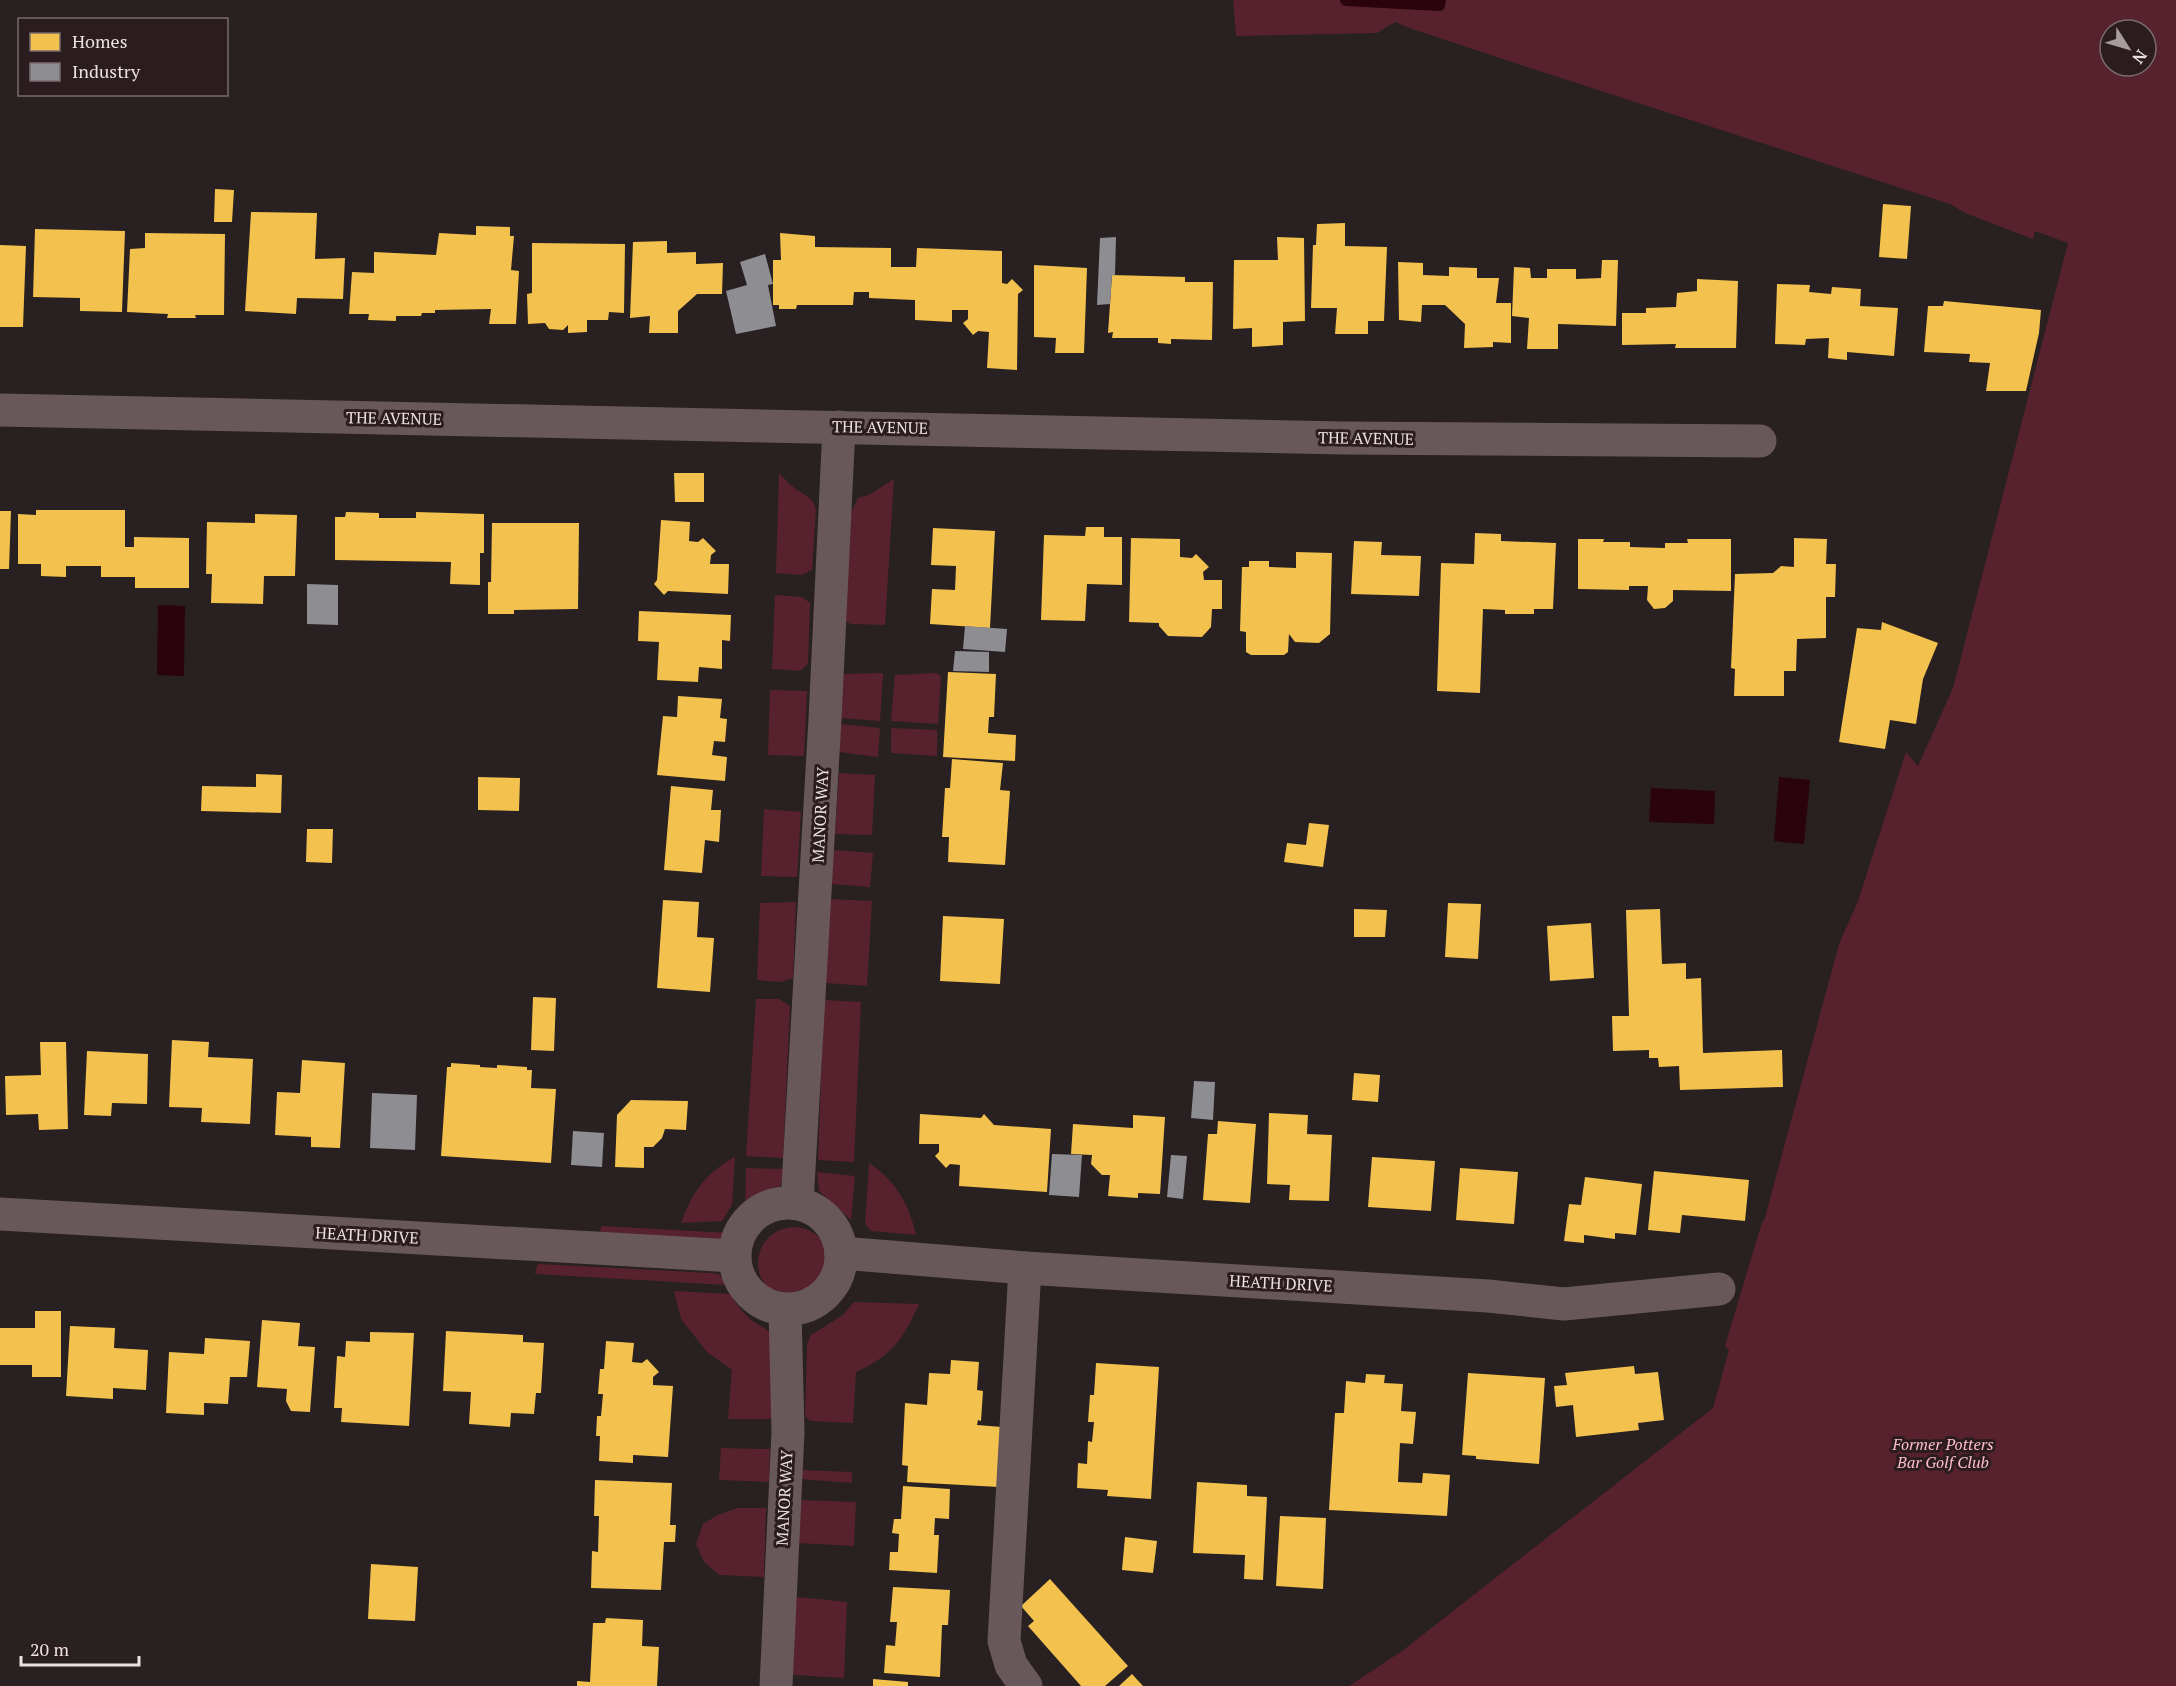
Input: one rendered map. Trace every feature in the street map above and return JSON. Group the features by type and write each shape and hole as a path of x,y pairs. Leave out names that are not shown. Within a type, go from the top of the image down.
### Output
{"street":[{"name":"THE AVENUE","path":"0,410 1343,438 1760,441"},
{"name":"MANOR WAY","path":"797,1203 825,719 839,427"},
{"path":"797,1203 820,1213 831,1224 839,1238 841,1253 839,1271 832,1287 819,1300 803,1308 785,1310 769,1307 755,1299 743,1287 736,1272 734,1256 736,1241 751,1217 763,1209 777,1204 797,1203"},
{"name":"HEATH DRIVE","path":"0,1214 734,1256"},
{"name":"HEATH DRIVE","path":"841,1253 1025,1268 1488,1296 1564,1304 1719,1289"},
{"path":"1025,1268 1004,1641 1011,1665 1026,1686"},
{"name":"MANOR WAY","path":"776,1686 788,1432 785,1310"}],"green space":[{"name":"Former Potters Bar Golf Club","path":"1233,0 2176,0 2176,1686 1349,1686 1402,1651 1713,1408 1729,1350 1725,1346 1764,1221 1839,944 1858,901 1906,752 1918,766 1953,688 2068,243 2035,231 2033,239 1965,213 1950,204 1395,22 1377,33 1236,36"},
{"path":"779,473 811,500 816,510 812,570 802,575 776,573"},
{"path":"894,479 885,625 851,624 845,621 851,512 858,498 869,495"},
{"path":"775,595 802,597 810,603 808,664 800,671 772,669"},
{"path":"883,673 880,721 841,718 843,674"},
{"path":"936,673 941,676 938,724 891,721 895,675"},
{"path":"770,690 807,691 804,756 768,755"},
{"path":"841,724 880,728 878,757 839,752"},
{"path":"891,728 937,730 937,756 891,753"},
{"path":"839,773 875,775 872,835 835,834"},
{"path":"764,809 801,812 797,877 761,876"},
{"path":"834,850 873,853 870,887 831,884"},
{"path":"830,899 872,901 867,986 826,983"},
{"path":"796,902 793,978 781,982 757,980 760,903"},
{"path":"756,999 779,999 790,1006 783,1158 746,1156"},
{"path":"824,1000 861,1002 854,1162 818,1160"},
{"path":"735,1157 732,1205 722,1221 681,1223 690,1202 701,1185 715,1170"},
{"path":"869,1163 887,1177 900,1194 916,1235 871,1231 865,1224"},
{"path":"746,1168 783,1169 780,1187 776,1192 745,1213"},
{"path":"817,1172 855,1176 851,1220 819,1191"},
{"path":"601,1226 731,1233 728,1240 600,1233"},
{"path":"794,1227 814,1233 824,1243 830,1263 824,1283 814,1293 794,1299 774,1293 764,1283 758,1263 764,1243 774,1233"},
{"path":"539,1264 711,1273 719,1274 727,1285 535,1274"},
{"path":"674,1291 730,1294 752,1321 773,1336 776,1340 771,1419 728,1419 732,1370 707,1352 681,1319"},
{"path":"854,1302 919,1304 902,1337 888,1353 856,1372 853,1423 810,1421 805,1416 807,1344 811,1335 843,1315"},
{"path":"721,1448 770,1449 769,1482 719,1480"},
{"path":"800,1470 852,1472 852,1483 800,1479"},
{"path":"800,1500 856,1502 854,1546 797,1543"},
{"path":"738,1508 766,1508 764,1577 719,1575 704,1562 696,1544 703,1524 718,1515"},
{"path":"798,1597 847,1602 844,1678 795,1675 790,1672 794,1599"}],"shaded area":[{"path":"158,605 185,606 184,676 157,675"},
{"path":"1779,777 1810,780 1804,844 1774,841"},
{"path":"1651,788 1715,791 1714,824 1649,822"}],"building: Homes":[{"path":"215,189 234,190 232,222 214,222"},
{"path":"1883,204 1911,206 1907,259 1879,257"},
{"path":"251,212 317,213 315,259 345,258 343,299 297,298 296,314 245,311"},
{"path":"1345,223 1345,246 1387,247 1384,321 1368,321 1368,334 1335,334 1337,308 1311,308 1313,245 1316,245 1317,224"},
{"path":"476,226 510,227 510,236 514,236 511,270 519,271 516,324 489,324 491,309 435,310 435,313 422,313 421,316 396,316 396,321 368,320 369,314 349,314 352,272 374,273 374,252 436,255 439,233 476,235"},
{"path":"35,229 125,231 122,312 80,311 80,298 33,297"},
{"path":"145,233 225,234 224,315 167,318 168,314 127,312 130,249 145,248"},
{"path":"780,233 815,236 815,247 891,248 891,267 916,267 917,248 1002,251 1002,283 1007,284 1012,279 1023,290 1018,294 1017,370 987,368 989,332 978,331 973,335 963,323 968,319 968,310 952,310 952,322 915,320 915,300 869,298 869,292 854,292 853,305 797,305 796,309 779,309 779,305 773,305 773,260 781,260"},
{"path":"1277,237 1304,238 1305,321 1283,322 1283,345 1252,347 1252,328 1233,329 1234,260 1278,260"},
{"path":"667,241 667,253 696,252 696,264 723,263 722,294 697,294 678,311 678,333 649,333 650,316 630,318 633,242"},
{"path":"532,243 625,244 624,313 609,312 608,320 587,320 587,332 568,333 568,325 563,330 549,329 545,323 528,324 527,294 532,293"},
{"path":"0,245 26,246 23,327 0,327"},
{"path":"1602,260 1618,260 1616,326 1558,324 1558,349 1527,349 1529,318 1512,316 1514,267 1530,268 1531,278 1547,278 1547,269 1576,269 1576,279 1601,278"},
{"path":"1398,262 1423,263 1423,275 1449,276 1449,267 1477,268 1477,278 1499,278 1496,303 1511,303 1511,343 1493,342 1493,347 1464,348 1465,324 1445,305 1422,305 1421,322 1399,320"},
{"path":"1034,265 1087,268 1084,353 1055,353 1056,338 1034,337"},
{"path":"1112,275 1185,277 1185,282 1213,282 1212,340 1171,339 1171,344 1158,343 1158,338 1112,338 1113,332 1108,333"},
{"path":"1697,279 1738,281 1736,348 1675,348 1676,344 1622,345 1622,313 1646,313 1646,308 1676,307 1677,293 1697,291"},
{"path":"1777,284 1810,285 1809,292 1831,294 1832,287 1861,289 1860,306 1898,308 1894,356 1847,352 1847,360 1828,358 1829,338 1806,339 1805,345 1775,344"},
{"path":"1944,301 2041,310 2039,333 2026,391 1986,391 1990,363 1969,362 1970,354 1924,352 1928,306 1943,306"},
{"path":"674,473 704,473 704,502 675,502"},
{"path":"36,510 125,510 125,547 134,547 134,537 189,538 189,588 135,588 135,577 101,577 101,566 66,566 66,577 41,576 41,564 18,564 18,514 36,515"},
{"path":"0,511 11,511 9,569 0,569"},
{"path":"346,512 379,513 379,518 416,518 416,512 484,514 484,553 480,553 480,585 450,584 451,562 335,560 335,517 345,517"},
{"path":"255,514 297,515 295,576 264,576 263,604 211,603 212,574 206,574 207,522 255,523"},
{"path":"661,520 690,522 689,541 698,542 703,538 716,551 711,555 710,564 729,564 728,594 668,591 664,595 654,584 657,580"},
{"path":"492,523 579,523 578,609 514,610 514,614 488,614"},
{"path":"1086,527 1104,527 1104,537 1122,537 1122,585 1087,584 1085,621 1041,620 1044,535 1085,536"},
{"path":"933,528 995,531 990,628 930,624 932,589 955,590 956,566 931,565"},
{"path":"1475,533 1501,534 1501,541 1556,543 1553,609 1534,609 1534,614 1505,614 1505,610 1483,609 1480,693 1437,691 1441,563 1474,564"},
{"path":"1131,538 1180,539 1180,557 1192,558 1196,554 1209,567 1203,572 1204,580 1222,580 1222,609 1212,609 1211,627 1202,637 1168,636 1159,623 1129,622"},
{"path":"1794,538 1827,539 1826,564 1836,564 1835,597 1826,597 1826,638 1797,639 1796,671 1784,671 1784,696 1734,696 1735,669 1731,668 1735,574 1773,573 1781,566 1794,567"},
{"path":"1578,539 1604,539 1603,542 1630,542 1630,547 1665,548 1665,543 1688,543 1687,539 1731,539 1731,591 1673,590 1673,601 1665,608 1654,609 1647,600 1648,586 1629,586 1629,590 1578,589"},
{"path":"1354,541 1382,542 1381,555 1421,556 1419,596 1351,594"},
{"path":"1296,552 1332,553 1330,634 1319,643 1295,642 1289,634 1288,652 1284,655 1251,655 1246,652 1246,632 1240,631 1242,567 1249,567 1249,561 1269,561 1269,567 1296,568"},
{"path":"639,611 731,615 730,641 722,640 722,669 699,667 698,682 657,680 659,642 638,641"},
{"path":"1882,622 1938,643 1923,679 1916,724 1890,720 1885,749 1839,742 1857,628 1881,630"},
{"path":"948,672 996,674 994,717 989,717 988,733 1016,735 1015,761 943,757"},
{"path":"678,696 722,699 720,718 727,719 725,742 714,741 712,755 727,757 725,781 657,775 663,716 677,717"},
{"path":"952,759 1003,763 1000,790 1010,791 1005,865 948,862 949,837 942,837 945,788 950,788"},
{"path":"256,774 282,775 281,813 201,811 202,786 256,787"},
{"path":"478,777 520,778 519,811 478,810"},
{"path":"671,786 713,790 711,810 721,810 719,842 705,840 702,873 664,870"},
{"path":"1309,823 1329,825 1323,867 1284,862 1287,843 1306,845"},
{"path":"307,829 333,829 332,863 306,862"},
{"path":"663,900 699,902 697,937 714,938 710,992 657,988"},
{"path":"1448,903 1481,904 1478,959 1445,957"},
{"path":"1354,909 1387,910 1385,937 1354,937"},
{"path":"1660,909 1662,964 1686,963 1686,979 1701,978 1703,1053 1782,1050 1783,1087 1680,1090 1679,1066 1659,1067 1658,1058 1649,1058 1649,1050 1613,1051 1612,1016 1629,1016 1626,910"},
{"path":"943,916 1004,919 1000,984 940,981"},
{"path":"1591,923 1594,978 1550,981 1547,926"},
{"path":"533,997 556,998 554,1051 531,1050"},
{"path":"172,1040 209,1042 208,1057 253,1059 250,1124 201,1122 202,1108 169,1107"},
{"path":"40,1042 66,1042 68,1129 39,1130 38,1114 6,1115 5,1076 41,1075"},
{"path":"87,1051 148,1054 147,1104 112,1103 111,1116 84,1115"},
{"path":"302,1060 345,1063 340,1148 311,1147 311,1137 275,1135 277,1092 300,1093"},
{"path":"451,1063 497,1068 497,1065 527,1067 527,1070 532,1070 531,1088 556,1089 551,1163 441,1156 447,1067 451,1067"},
{"path":"1354,1073 1380,1075 1378,1102 1352,1100"},
{"path":"631,1100 688,1101 686,1130 665,1129 662,1138 653,1147 644,1147 644,1168 615,1167 617,1115"},
{"path":"1269,1113 1308,1115 1307,1134 1332,1135 1329,1201 1289,1200 1290,1185 1267,1184"},
{"path":"920,1114 981,1118 984,1114 994,1125 1051,1129 1047,1192 959,1186 960,1165 950,1164 946,1168 935,1156 939,1152 939,1144 919,1144"},
{"path":"1133,1115 1165,1117 1160,1194 1138,1193 1138,1198 1108,1196 1110,1175 1102,1175 1091,1164 1092,1155 1071,1154 1073,1124 1133,1128"},
{"path":"1218,1121 1256,1124 1250,1203 1203,1200 1208,1134 1217,1134"},
{"path":"1372,1157 1435,1161 1431,1211 1368,1207"},
{"path":"1460,1168 1518,1172 1514,1224 1456,1220"},
{"path":"1654,1171 1749,1180 1745,1221 1682,1215 1680,1233 1648,1230"},
{"path":"1585,1177 1642,1184 1636,1235 1615,1233 1615,1239 1584,1235 1584,1243 1564,1241 1569,1204 1581,1205"},
{"path":"35,1311 61,1311 61,1377 32,1377 32,1365 0,1365 0,1328 35,1328"},
{"path":"262,1320 300,1323 298,1346 315,1347 310,1412 291,1411 286,1401 287,1389 257,1387"},
{"path":"70,1326 115,1328 114,1348 148,1350 146,1390 113,1388 113,1399 66,1396"},
{"path":"446,1331 523,1335 523,1342 544,1343 541,1393 536,1393 534,1414 511,1413 510,1427 469,1424 471,1392 443,1391"},
{"path":"370,1332 414,1333 409,1426 341,1422 342,1408 334,1408 337,1356 345,1357 346,1341 370,1342"},
{"path":"205,1338 250,1341 247,1377 230,1377 228,1404 204,1403 204,1415 166,1413 169,1352 204,1354"},
{"path":"606,1341 634,1343 632,1362 642,1363 647,1359 659,1372 653,1377 653,1385 673,1386 668,1457 633,1455 633,1463 599,1461 600,1436 596,1436 597,1416 601,1416 603,1394 598,1394 600,1369 604,1369"},
{"path":"951,1360 979,1362 977,1390 983,1391 981,1421 978,1420 977,1425 1002,1427 999,1487 907,1482 908,1466 902,1465 905,1403 927,1405 929,1373 950,1374"},
{"path":"1096,1363 1159,1367 1151,1499 1107,1496 1108,1490 1077,1488 1078,1463 1087,1464 1088,1441 1092,1442 1094,1422 1088,1422 1090,1395 1094,1395"},
{"path":"1634,1366 1635,1374 1658,1372 1664,1420 1638,1423 1639,1430 1576,1437 1573,1405 1556,1407 1554,1386 1567,1385 1565,1373"},
{"path":"1468,1373 1545,1378 1539,1464 1476,1459 1476,1456 1462,1455"},
{"path":"1366,1374 1385,1375 1384,1383 1403,1384 1401,1411 1416,1412 1413,1444 1400,1443 1398,1482 1422,1483 1423,1473 1450,1475 1447,1516 1329,1510 1335,1413 1344,1413 1346,1381 1365,1383"},
{"path":"595,1480 672,1483 670,1525 676,1525 675,1542 664,1542 661,1590 591,1588 592,1551 598,1552 599,1516 594,1516"},
{"path":"1197,1482 1247,1485 1247,1496 1267,1497 1263,1580 1244,1579 1245,1555 1193,1553"},
{"path":"903,1486 950,1489 949,1519 935,1518 934,1535 939,1535 937,1573 889,1570 890,1552 898,1552 899,1534 892,1533 894,1519 901,1519"},
{"path":"1280,1516 1326,1518 1323,1589 1276,1586"},
{"path":"1125,1537 1157,1541 1153,1573 1122,1570"},
{"path":"371,1564 418,1567 415,1621 368,1619"},
{"path":"1050,1579 1128,1666 1105,1686 1081,1686 1028,1626 1034,1621 1021,1606"},
{"path":"893,1587 950,1590 948,1625 942,1625 940,1677 884,1673 886,1645 895,1646 897,1622 890,1622"},
{"path":"606,1618 643,1620 642,1646 659,1647 657,1686 577,1686 577,1681 590,1682 593,1623 605,1623"},
{"path":"1132,1674 1143,1686 1119,1686"},
{"path":"873,1679 908,1682 908,1686 873,1686"}],"building: Industry":[{"path":"1116,237 1115,276 1112,275 1110,304 1097,305 1100,238"},
{"path":"765,254 773,284 768,285 776,326 736,334 726,291 747,285 740,262"},
{"path":"307,584 338,585 338,625 307,624"},
{"path":"965,626 1007,629 1005,652 963,649"},
{"path":"955,651 989,652 989,672 953,671"},
{"path":"1194,1081 1215,1082 1213,1120 1191,1118"},
{"path":"372,1093 417,1095 415,1150 370,1148"},
{"path":"573,1131 604,1133 602,1167 571,1165"},
{"path":"1052,1154 1082,1155 1079,1197 1049,1195"},
{"path":"1171,1155 1187,1156 1183,1199 1167,1197"}],"waterway":[{"path":"1346,0 1439,5 1440,0"}]}
